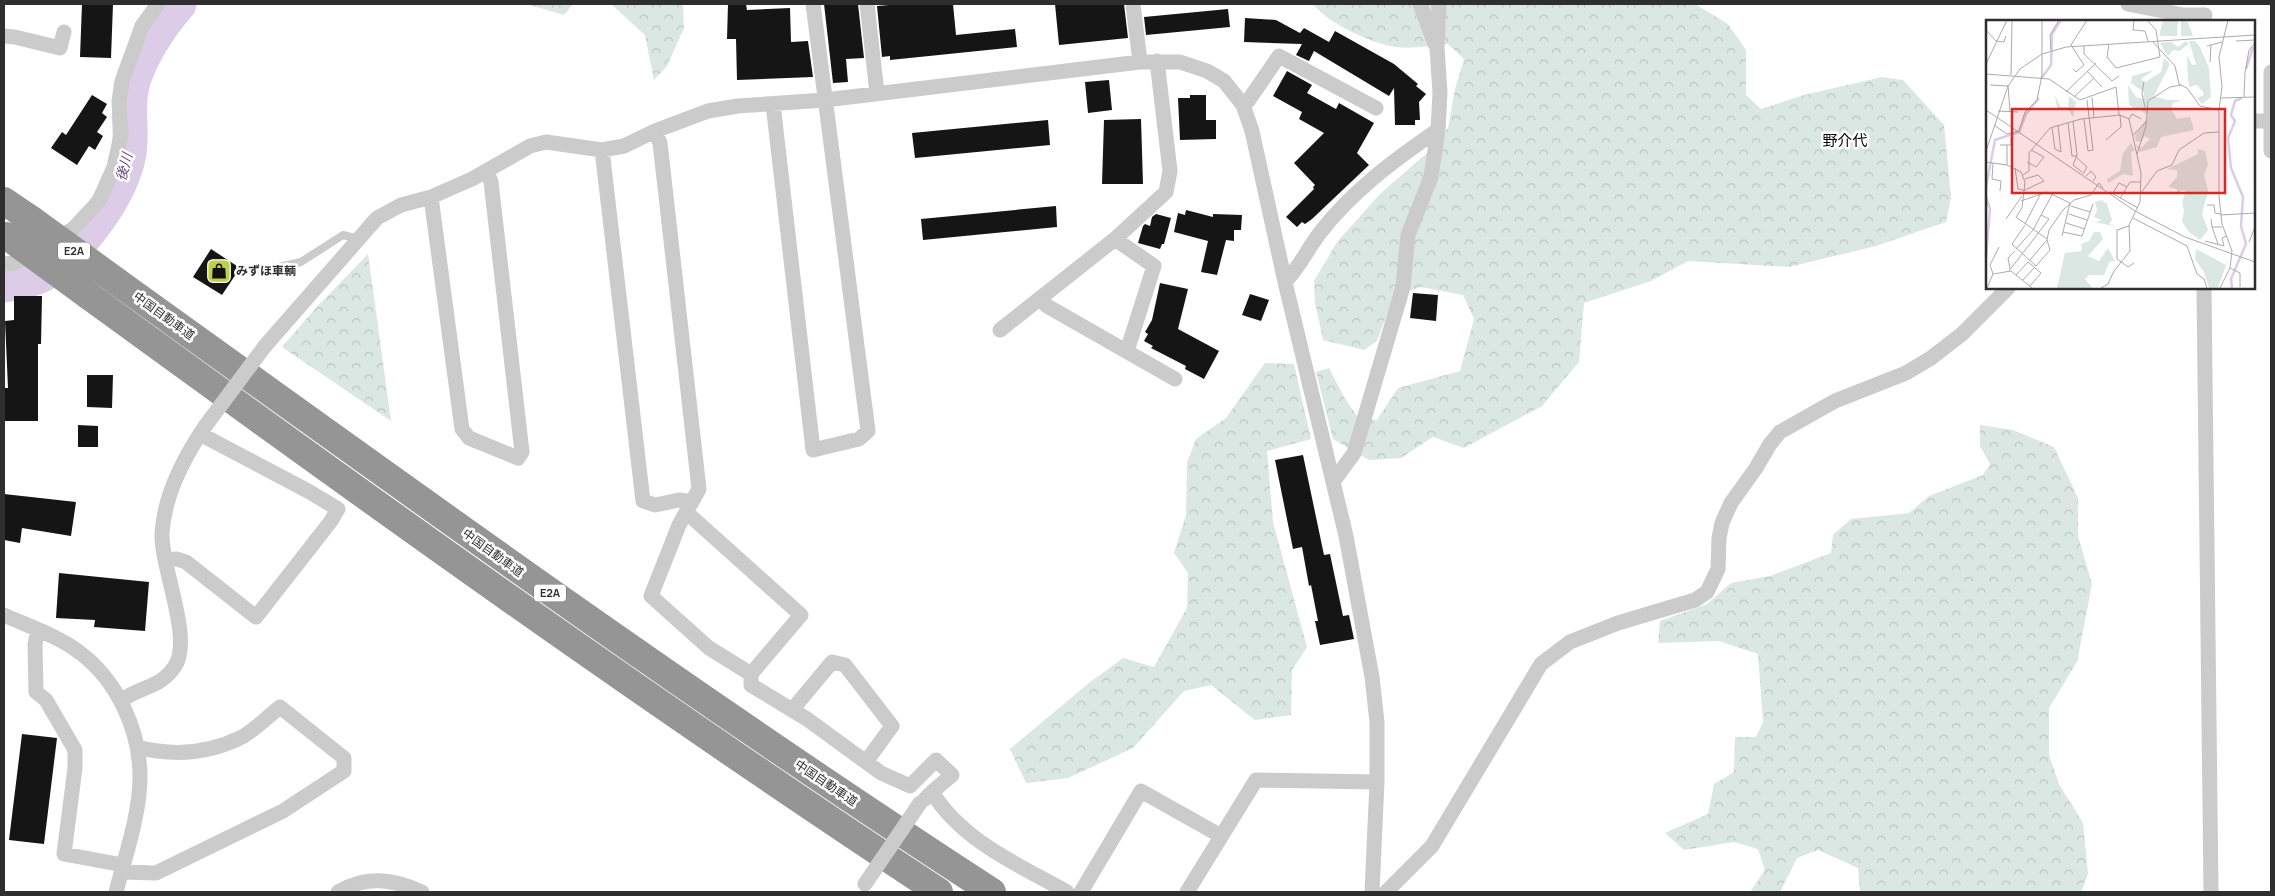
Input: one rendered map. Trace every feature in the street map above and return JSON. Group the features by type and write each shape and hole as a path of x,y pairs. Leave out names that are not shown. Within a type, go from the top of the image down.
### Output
{"highway":[{"name":"中国自動車道","path":"4,200 526,576 706,701 992,892"},
{"name":"E2A","path":"5,235 510,600 700,732 939,892"}],"street":[{"path":"4,264 15,263 73,229 99,201 114,167 121,135 119,102 122,81 142,26 158,4"},
{"path":"773,104 813,450 859,438 868,431 812,4"},
{"path":"867,4 877,93"},
{"path":"1133,4 1140,62"},
{"path":"1420,4 1437,48"},
{"path":"1333,482 1354,454 1403,287 1408,235 1431,177 1438,130 1440,93 1437,48 1439,4"},
{"path":"2128,4 2184,16 2205,13"},
{"path":"4,36 60,48 64,32"},
{"path":"1243,105 1248,101 1279,56 1376,108"},
{"path":"1000,330 1115,239 1166,192 1170,171 1156,61"},
{"path":"122,700 130,694 164,681 177,664 181,639 165,560 162,534 168,500 178,471 203,429 265,346 360,240 376,218 401,205 431,197 487,172 530,146 546,142 602,150 624,146 655,131 708,111 738,106 825,100 1140,62 1180,62 1207,71 1224,81 1243,105 1259,159 1285,282 1333,482 1372,677 1376,722 1372,892"},
{"path":"2271,72 2271,151"},
{"path":"2255,121 2270,121"},
{"path":"1285,282 1296,271 1318,235 1363,186 1438,130"},
{"path":"655,131 660,143 699,489 679,525 651,596 709,648 751,674"},
{"path":"602,150 643,501 654,505 679,500 689,507 801,615 751,674 751,685 792,710 881,773 910,786 936,760 952,775 920,803 862,888"},
{"path":"431,197 462,429 469,438 518,458 522,452 491,182 487,172"},
{"path":"1115,239 1154,266 1127,351"},
{"path":"1386,892 1432,846 1541,664 1570,642 1618,623 1695,600 1707,592 1718,569 1719,538 1722,523 1731,503 1780,432 1835,401 1906,373 1931,358 1962,334 2007,289"},
{"path":"2204,289 2211,892"},
{"path":"1040,298 1047,306 1175,379"},
{"path":"165,560 177,559 186,562 256,617 331,521 338,509 203,429"},
{"path":"4,616 38,630 78,651 98,669 122,700 137,746 140,777 137,804 116,892"},
{"path":"38,630 35,644 36,692 46,700 75,750 76,768 64,854 122,869 156,873 284,811 344,771 344,758 280,707 241,738 210,749 183,754 156,752 137,746"},
{"path":"792,710 832,662 845,665 892,726 866,762"},
{"path":"1187,892 1256,780 1376,782"},
{"path":"1082,892 1141,791 1221,836"},
{"path":"932,792 939,803 979,842 1067,892"},
{"path":"338,892 349,885 370,880 392,881 422,892"}],"lane":[{"path":"260,271 301,262 343,235 360,240"}],"green space":[{"path":"526,4 573,4 564,15"},
{"path":"611,4 683,4 684,28 667,66 654,80 645,35"},
{"path":"1313,4 1695,4 1728,24 1746,50 1746,95 1761,109 1804,95 1882,77 1903,80 1944,125 1951,197 1946,222 1876,246 1789,267 1688,261 1651,281 1584,303 1579,362 1542,406 1464,448 1433,437 1401,458 1369,460 1333,439 1316,372 1329,368 1344,397 1357,416 1377,420 1398,388 1460,371 1474,319 1463,295 1421,287 1394,296 1377,341 1364,350 1323,340 1315,302 1314,281 1337,242 1380,194 1428,152 1448,128 1455,89 1464,59 1448,44 1404,48 1370,40 1328,18"},
{"path":"368,254 391,421 282,347 314,310"},
{"path":"1265,363 1294,364 1311,439 1267,451 1273,522 1307,647 1292,670 1291,715 1255,720 1211,685 1184,691 1133,748 1068,778 1026,783 1010,749 1089,683 1123,658 1154,667 1187,608 1188,573 1174,553 1186,515 1187,463 1196,439 1226,418"},
{"path":"1980,425 2013,430 2054,447 2078,498 2078,536 2092,584 2077,662 2049,708 2049,755 2059,784 2083,823 2088,874 2081,892 1860,892 1858,868 1818,850 1797,858 1780,892 1750,892 1765,870 1758,849 1734,842 1684,850 1665,833 1708,814 1714,784 1734,772 1735,737 1756,737 1763,722 1758,654 1719,641 1658,643 1660,621 1707,604 1731,583 1770,576 1831,553 1833,535 1851,519 1909,513 1929,496 1983,475 1990,464 1980,446"}],"building":[{"path":"82,4 113,4 111,58 80,57"},
{"path":"728,4 746,4 747,10 790,8 791,42 808,41 813,77 737,80 736,39 727,39"},
{"path":"824,4 858,4 864,58 846,59 848,82 833,83"},
{"path":"953,4 956,35 1015,29 1017,47 890,60 890,56 882,57 877,6"},
{"path":"1055,4 1124,4 1128,38 1059,45"},
{"path":"1228,9 1230,27 1146,35 1144,17"},
{"path":"1245,18 1276,20 1300,33 1304,28 1329,42 1335,31 1394,64 1418,84 1416,86 1426,94 1419,102 1420,120 1415,120 1415,125 1395,125 1394,88 1389,96 1314,51 1309,61 1296,55 1302,44 1244,42"},
{"path":"1287,71 1312,85 1307,93 1336,109 1339,103 1374,123 1357,153 1369,165 1312,219 1305,224 1302,222 1297,227 1286,217 1314,189 1315,185 1294,163 1324,133 1299,119 1302,112 1273,96"},
{"path":"1109,80 1112,110 1088,113 1085,82"},
{"path":"92,95 107,104 102,113 107,117 97,132 103,136 95,150 89,146 77,165 51,148 62,132 66,135"},
{"path":"1190,95 1206,95 1206,120 1216,120 1216,139 1180,140 1178,98 1190,98"},
{"path":"1141,119 1143,184 1102,184 1104,120"},
{"path":"1048,120 1050,145 915,158 912,133"},
{"path":"1056,206 1057,227 923,240 921,219"},
{"path":"1186,210 1213,217 1213,214 1242,215 1241,230 1234,230 1234,241 1226,240 1217,275 1201,272 1208,241 1174,232 1178,213 1185,215"},
{"path":"1156,214 1171,218 1164,244 1162,244 1160,249 1138,243 1143,226 1145,224 1150,226 1152,217"},
{"path":"211,249 240,268 222,295 193,277"},
{"path":"1160,283 1188,289 1178,329 1219,351 1204,379 1185,369 1186,366 1151,348 1153,346 1144,341 1148,334 1145,332 1152,320"},
{"path":"1413,293 1438,295 1436,321 1410,318"},
{"path":"1250,294 1269,300 1261,321 1242,315"},
{"path":"14,296 42,296 41,344 38,344 38,421 4,421 4,388 8,388 5,321 14,320"},
{"path":"87,375 113,375 112,408 87,407"},
{"path":"78,425 98,426 98,447 78,447"},
{"path":"1303,455 1324,555 1330,554 1343,616 1349,615 1354,639 1320,645 1315,621 1318,621 1302,547 1293,549 1275,460"},
{"path":"4,494 76,502 71,536 22,528 20,543 4,540"},
{"path":"59,573 149,582 145,631 94,627 95,620 56,618"},
{"path":"22,734 57,738 44,844 9,840"}],"waterway":[{"name":"後川","path":"4,285 37,277 60,262 86,235 109,202 125,169 129,153 130,97 134,78 153,39 179,4"}],"place":[{"name":"みずほ車輌","path":"219,271"}],"district":[{"name":"野介代","path":"1845,141"}]}
